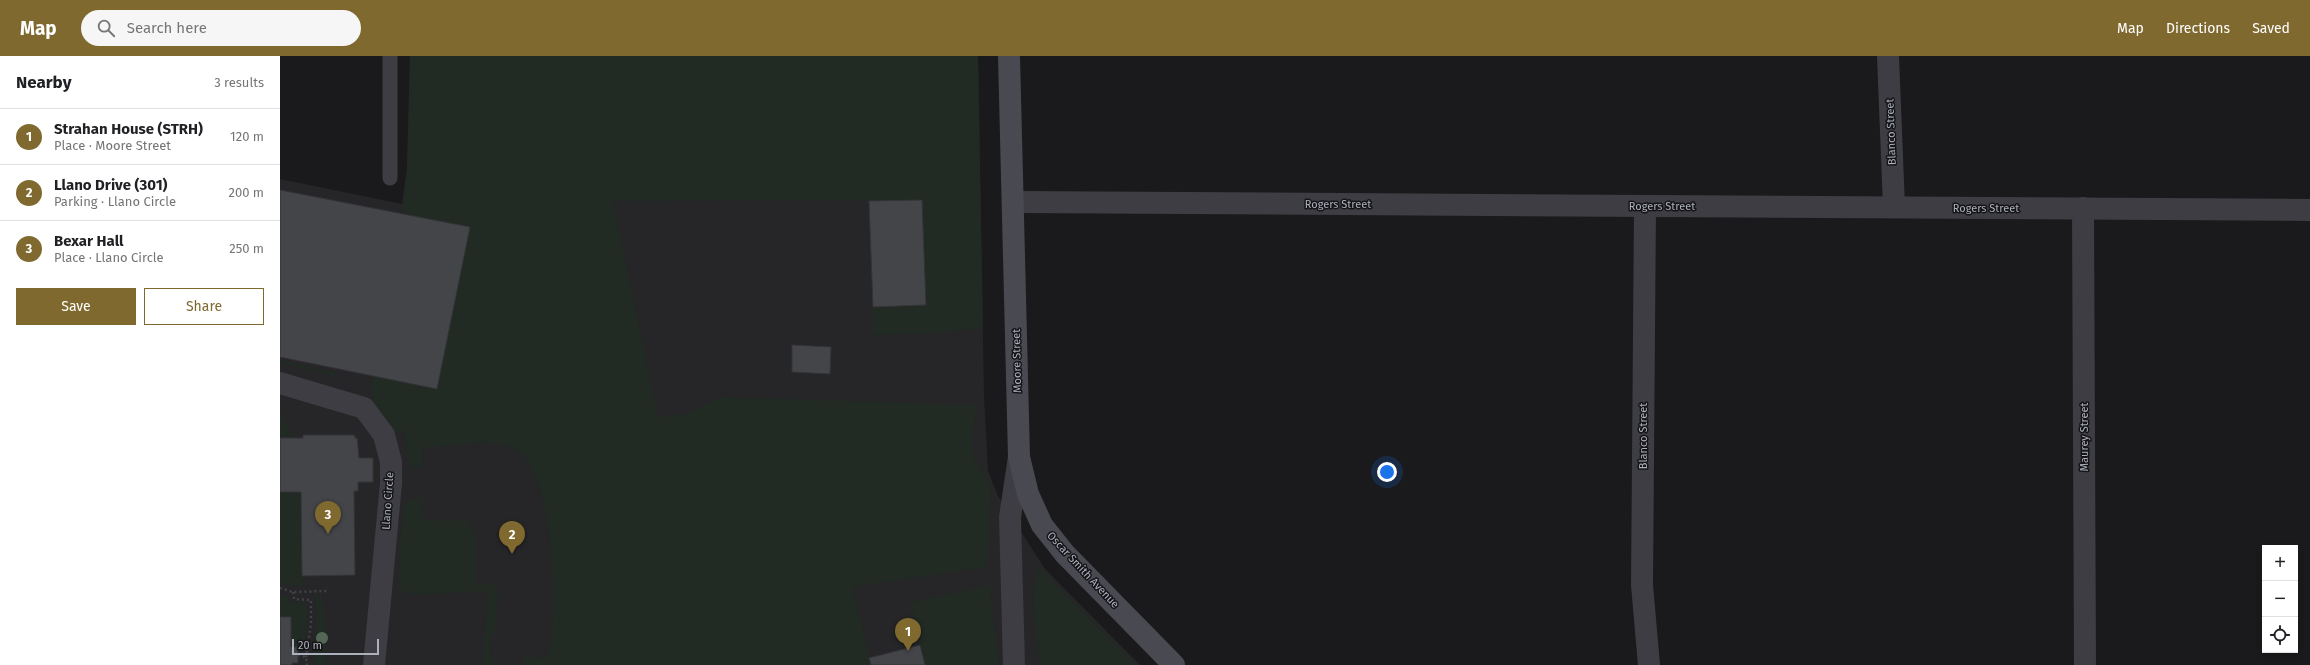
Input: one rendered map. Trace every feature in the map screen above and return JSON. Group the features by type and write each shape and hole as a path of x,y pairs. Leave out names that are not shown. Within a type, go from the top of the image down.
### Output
{"main road":[{"name":"Moore Street","path":"1009,56 1014,202 1019,458"},
{"name":"Oscar Smith Avenue","path":"1019,458 1028,494 1042,525 1066,554 1174,665"}],"street":[{"name":"Blanco Street","path":"1888,56 1894,207"},
{"name":"Rogers Street","path":"1014,202 2310,210"},
{"name":"Blanco Street","path":"1645,206 1642,585 1648,665"},
{"name":"Maurey Street","path":"2083,208 2085,665"},
{"name":"Llano Circle","path":"280,383 364,408 384,435 391,462 391,483 374,665"},
{"name":"Moore Street","path":"1014,665 1010,516 1019,458"}],"lane":[{"path":"390,56 390,178"}],"path":[{"path":"280,588 293,592 327,591"},
{"path":"293,592 294,599 310,600 311,624 306,657 307,665"},
{"path":"298,655 306,657"}],"shaded area":[{"path":"410,56 978,56 984,396 988,471 998,496 1045,569 1140,665 280,665 280,179 402,204 407,169"},
{"path":"410,56 978,56 983,328 937,333 873,335 873,307 926,305 922,200 613,201 658,417 686,414 721,397 977,405 972,434 972,449 976,463 988,479 991,486 987,567 853,587 871,665 525,665 525,656 548,658 553,611 553,580 546,515 539,486 529,464 516,450 507,446 471,443 423,448 422,466 414,468 408,461 404,431 394,432 374,408 371,376 437,389 470,227 402,214 407,169"},
{"path":"280,360 336,373 333,376 280,362"},
{"path":"280,412 295,438 280,438"},
{"path":"280,492 301,492 303,586 280,585"},
{"path":"418,497 422,500 424,520 468,521 475,536 475,584 493,583 498,589 496,633 490,636 491,661 499,665 482,665 488,591 416,595 400,590 398,583 403,508 408,502"},
{"path":"1040,566 1054,583 1137,665 1039,665 1034,614 1034,588 1036,576"},
{"path":"989,585 999,665 925,665 910,602"},
{"path":"280,594 290,598 292,602 307,603 308,623 304,651 298,651 298,647 291,647 291,618 280,617"},
{"path":"316,596 322,596 325,617 326,665 314,665"}],"building":[{"path":"280,190 470,227 437,389 280,357"},
{"path":"922,200 926,305 873,307 869,201"},
{"path":"792,345 831,347 830,374 792,372"},
{"path":"303,435 354,435 355,438 357,438 359,458 373,458 373,482 358,482 358,491 354,491 355,575 302,576 301,492 280,492 280,438 303,438"},
{"path":"280,617 291,617 291,647 298,647 298,663 292,663 292,665 280,665"},
{"path":"920,645 925,665 871,665 869,658"}],"place":[{"name":"Bexar Hall","path":"328,534"},
{"name":"Llano Drive (301)","path":"512,554"},
{"name":"Strahan House (STRH)","path":"908,651"}]}
